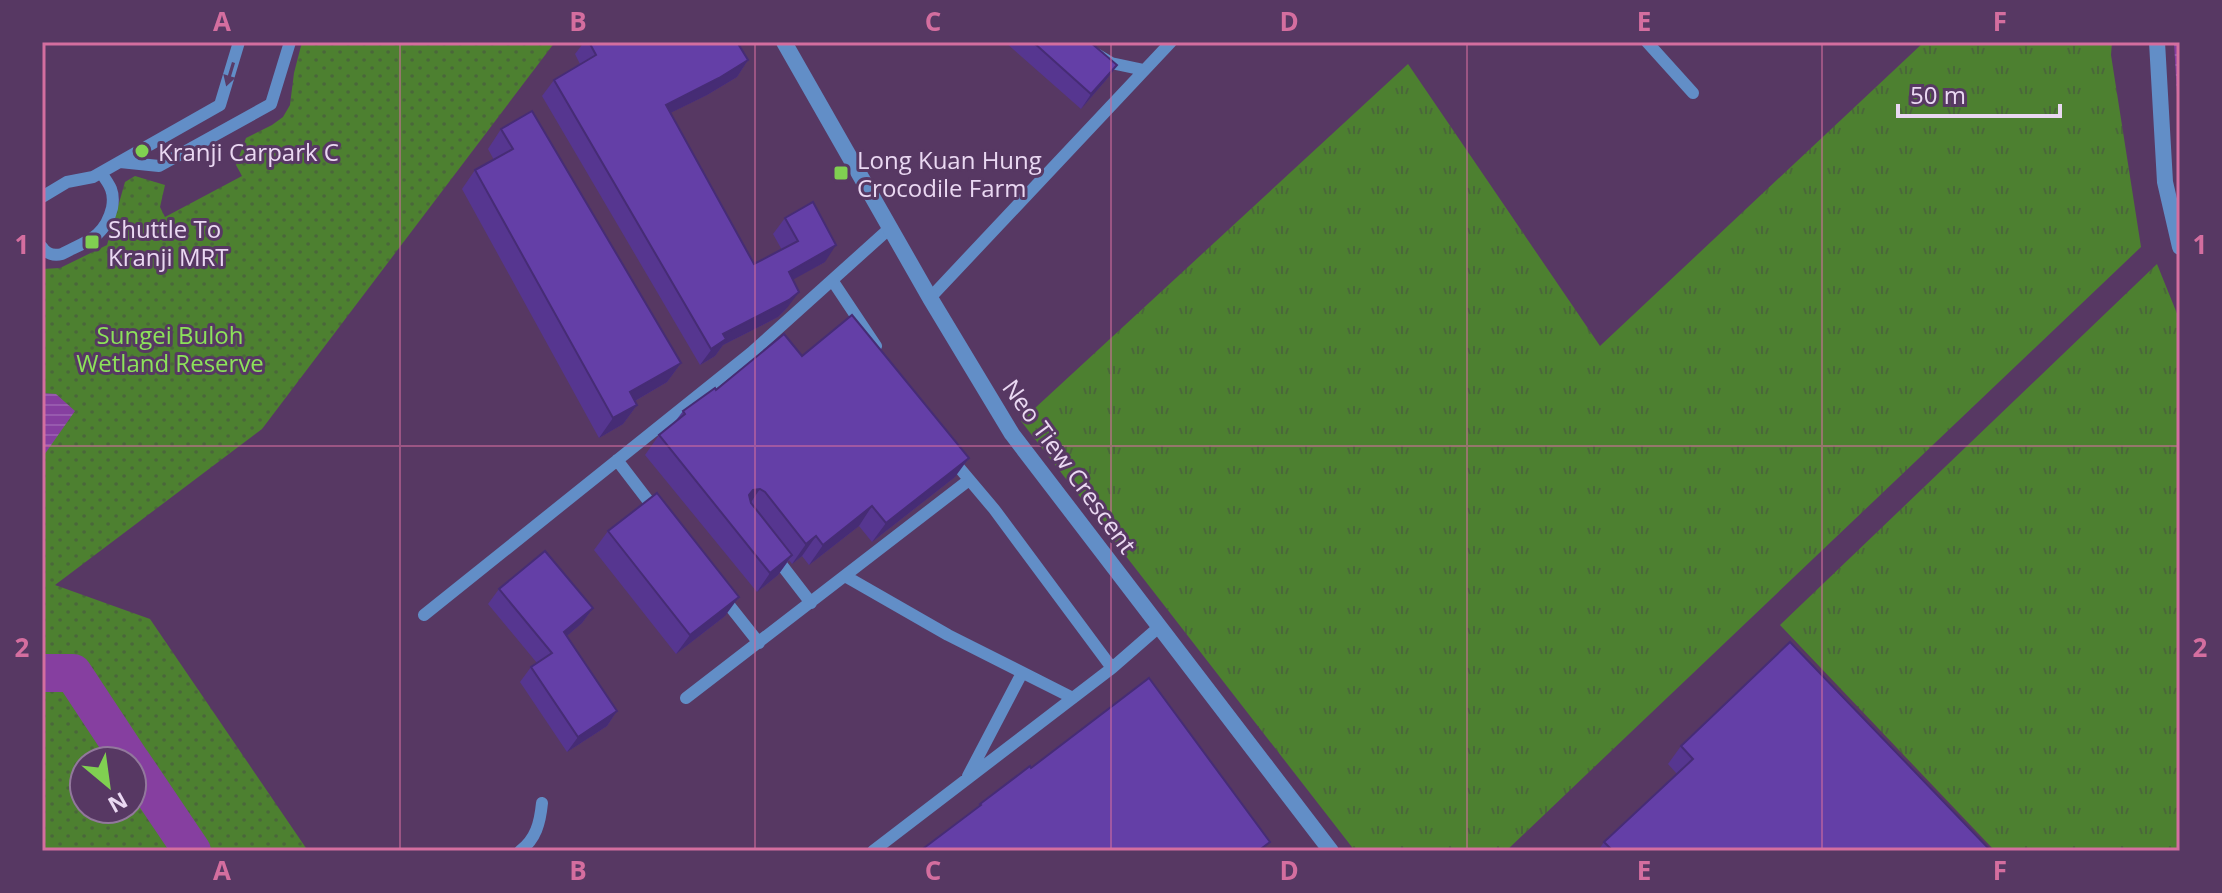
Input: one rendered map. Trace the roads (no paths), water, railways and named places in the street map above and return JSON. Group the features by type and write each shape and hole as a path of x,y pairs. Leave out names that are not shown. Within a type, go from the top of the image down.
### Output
{"street":[{"name":"Neo Tiew Crescent","path":"784,42 930,298 1012,434 1331,851"},
{"path":"2157,42 2180,247"}],"lane":[{"path":"42,197 67,182 101,173 220,105 239,42"},
{"path":"119,162 159,166 271,104 290,42"},
{"path":"1076,42 1111,63 1144,70"},
{"path":"930,298 1171,42"},
{"path":"1653,44 1693,93"},
{"path":"42,247 48,253 62,254 98,235 105,227 114,199 112,187 101,173"},
{"path":"424,615 751,353 890,228"},
{"path":"832,280 885,359"},
{"path":"947,451 1112,668"},
{"path":"617,460 664,521"},
{"path":"686,698 969,480"},
{"path":"763,541 811,603"},
{"path":"845,576 948,635 1073,698"},
{"path":"712,582 759,643"},
{"path":"873,851 1112,668 1159,627"},
{"path":"966,779 1022,673"},
{"path":"526,849 540,824 542,803"}],"waterway":[{"path":"42,673 73,673 120,745"},
{"path":"148,786 192,851"}],"place":[{"name":"Kranji Carpark C","path":"142,151"},
{"name":"Long Kuan Hung Crocodile Farm","path":"841,173"},
{"name":"Shuttle To Kranji MRT","path":"92,242"}],"park label":[{"name":"Sungei Buloh Wetland Reserve","path":"170,348"}]}
